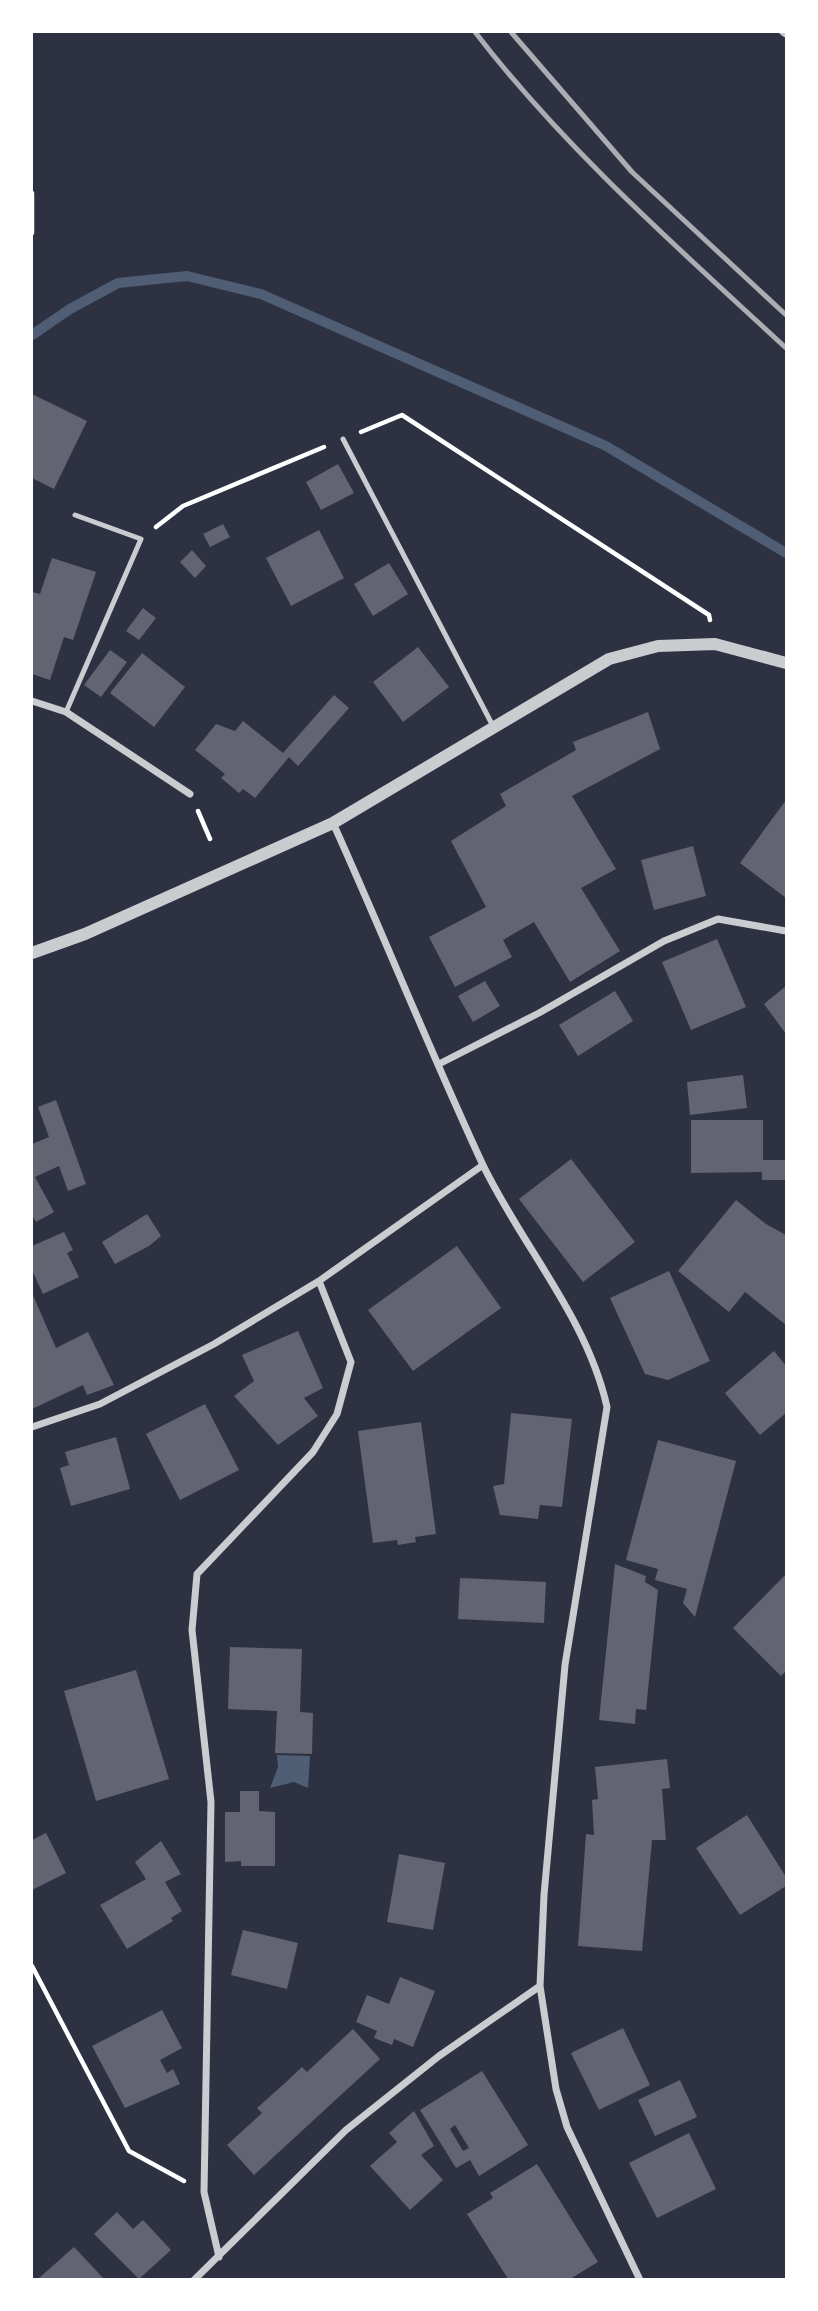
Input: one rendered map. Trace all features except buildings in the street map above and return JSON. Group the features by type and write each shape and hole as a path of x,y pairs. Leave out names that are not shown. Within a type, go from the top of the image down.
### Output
{"street":[{"path":"32,953 85,934 333,823 609,659 657,646 715,644 786,663"},
{"path":"32,701 66,712 190,794"},
{"path":"333,823 483,1166 600,1374 607,1408 565,1665 544,1895 540,1986 556,2089 567,2127 640,2280"},
{"path":"439,1065 540,1013 664,941 718,919 786,932"},
{"path":"32,1427 100,1404 214,1344 319,1281 483,1166"},
{"path":"219,2257 204,2192 211,1802 192,1630 197,1574 313,1452 337,1414 351,1362 319,1281"},
{"path":"194,2280 346,2130 439,2056 540,1986"}],"lane":[{"path":"343,439 494,728"},
{"path":"66,712 141,539 75,515"}],"path":[{"path":"32,193 32,233"},
{"path":"141,539 183,506 402,415 709,615 715,644"},
{"path":"190,794 211,839"},
{"path":"32,1966 129,2151 204,2192"}],"water":[{"path":"277,1755 310,1756 308,1788 294,1782 270,1788 278,1767"}],"waterway":[{"path":"32,335 70,309 118,283 187,276 261,294 606,446 786,553"}],"railway":[{"path":"475,32 546,117 584,157 786,348"},
{"path":"511,32 632,172 786,315"}]}
